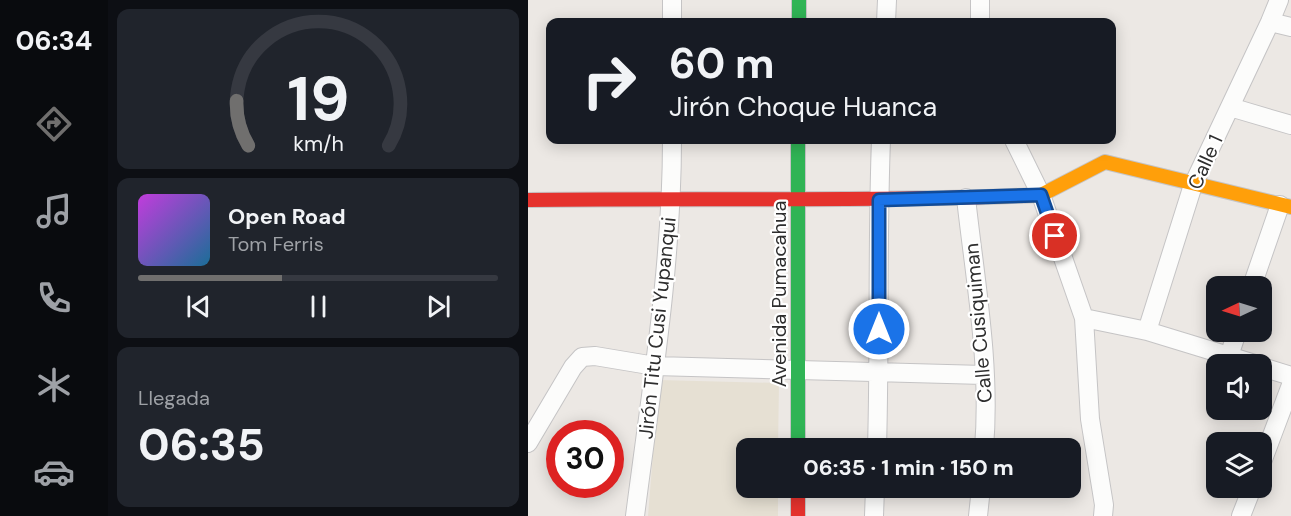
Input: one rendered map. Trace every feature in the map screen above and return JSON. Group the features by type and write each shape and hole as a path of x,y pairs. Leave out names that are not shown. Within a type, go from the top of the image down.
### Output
{"street":[{"path":"672,0 672,18"},
{"path":"799,0 799,18"},
{"path":"886,18 887,0"},
{"path":"980,0 981,18"},
{"name":"Calle 1","path":"1147,331 1193,184 1279,0"},
{"path":"1270,22 1291,27"},
{"path":"1230,107 1291,125"},
{"name":"Jirón Titu Cusi Yupanqui","path":"635,516 655,366 672,198 672,144"},
{"name":"Avenida Pumacahua","path":"798,144 798,438"},
{"path":"876,438 881,144"},
{"path":"1016,144 1041,195 1084,318 1090,419 1104,505 1103,516"},
{"path":"528,200 672,198 879,200 1041,195 1106,162 1286,206 1256,276"},
{"name":"Calle Cusiquiman","path":"966,198 981,337 987,421 985,438"},
{"path":"1084,318 1147,331 1222,354"},
{"path":"528,443 573,366 582,357 595,356 655,366 984,375"},
{"path":"1272,369 1291,376"},
{"path":"1272,435 1291,385"},
{"path":"798,498 798,516"},
{"path":"874,516 875,498"},
{"path":"978,516 980,498"},
{"path":"1240,516 1248,498"}],"shaded area":[{"path":"659,380 779,383 778,438 736,438 736,498 778,498 778,516 648,516"}],"traffic: fast":[{"path":"799,0 799,18"},
{"path":"798,144 798,438"}],"traffic: slow":[{"path":"986,197 1041,195 1105,162 1291,207"}],"traffic: jam":[{"path":"528,200 986,197"},
{"path":"798,498 798,516"}],"route":[{"path":"879,329 879,200 1041,195 1055,236"}]}
